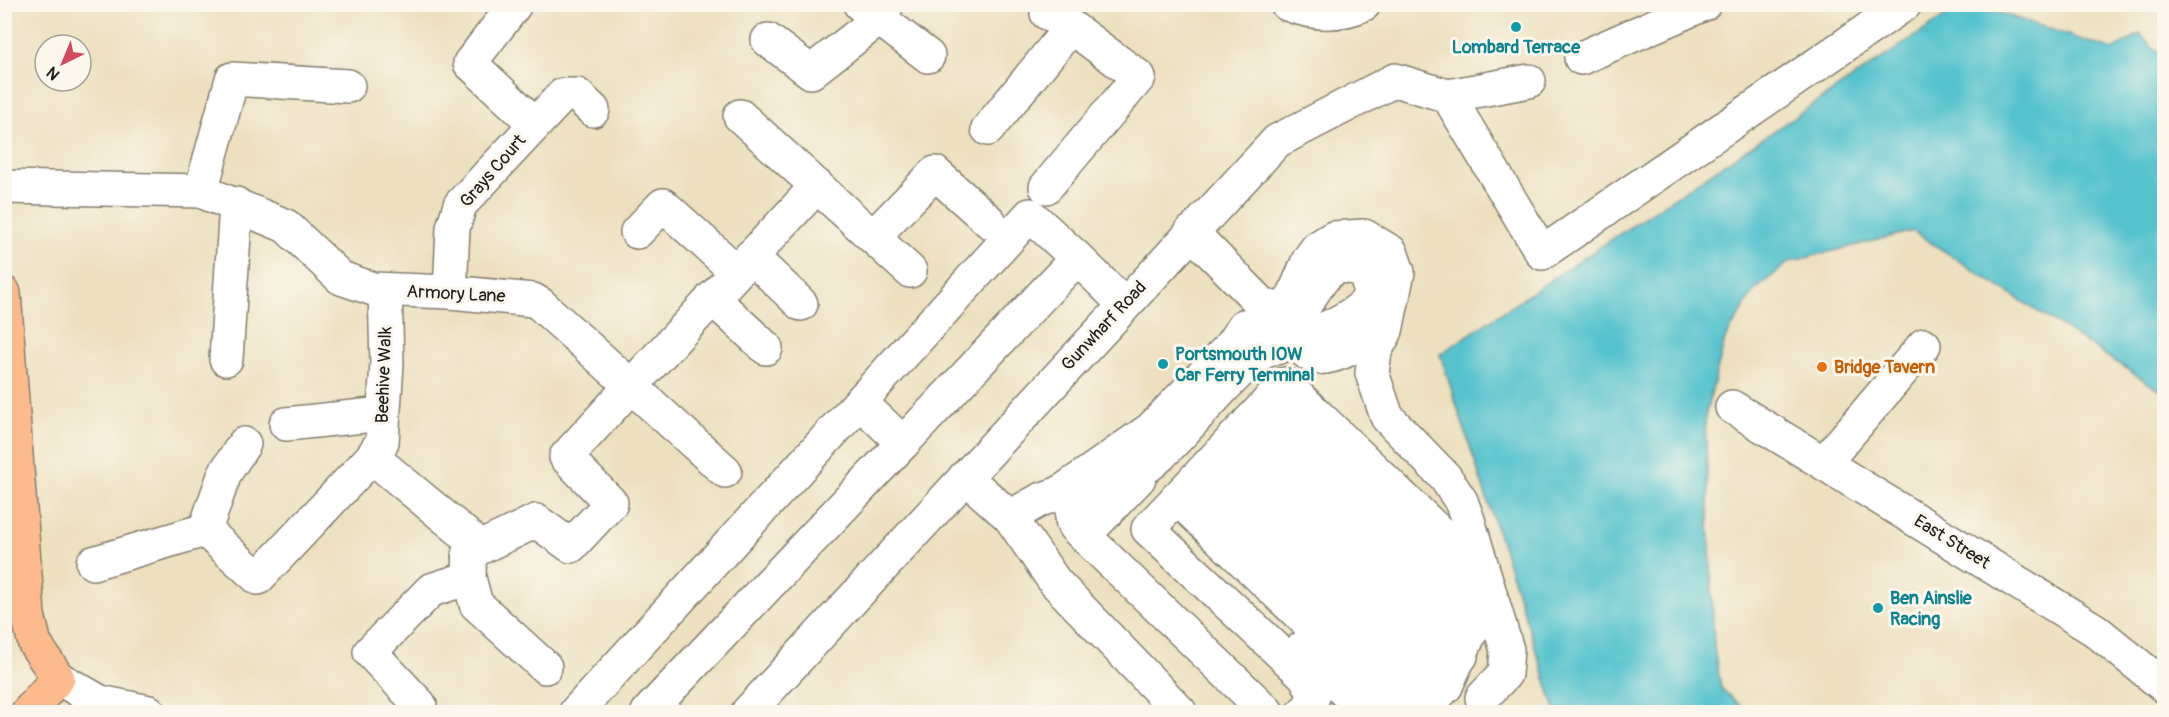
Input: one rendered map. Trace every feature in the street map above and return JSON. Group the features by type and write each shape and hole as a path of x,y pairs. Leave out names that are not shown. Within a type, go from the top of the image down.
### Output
{"main road":[{"path":"4,293 28,615 35,644 58,678 28,712"}],"street":[{"name":"Grays Court","path":"512,4 514,6 470,63 535,124"},
{"path":"1296,8 1345,13 1364,4"},
{"path":"1581,58 1704,4"},
{"path":"1448,96 1542,253 1905,4"},
{"path":"768,40 811,72 876,9 928,56"},
{"path":"988,129 1059,20 1139,77 1046,187"},
{"path":"201,191 232,79 348,86"},
{"name":"Gunwharf Road","path":"748,712 1277,141 1395,80 1448,96 1529,81"},
{"name":"Grays Court","path":"450,292 453,228 460,206 559,98 567,93 577,95 593,110"},
{"path":"740,116 910,272"},
{"path":"873,237 935,173 990,222"},
{"path":"420,705 370,652 431,590 536,521 571,546 611,504 566,457 817,186"},
{"name":"Armory Lane","path":"4,187 201,191 286,226 341,278 361,287 517,297 540,304 725,471"},
{"path":"226,359 236,204"},
{"path":"637,232 663,205 801,304"},
{"path":"576,712 1030,215 1124,304"},
{"path":"1186,237 1262,304 1276,310 1291,302 1309,259 1317,248 1333,238 1364,236 1391,252 1398,272 1386,331 1375,351 1372,373 1387,417 1445,477 1461,501 1468,520 1507,650 1505,674 1482,698"},
{"path":"1186,237 1237,304 1244,326 1249,362"},
{"path":"1098,521 1249,362 1262,352 1296,340 1304,351 1314,357 1327,357 1353,347 1369,334 1383,292 1382,280 1376,263 1360,252 1341,249 1326,257 1318,266 1315,291 1300,313 1283,324 1244,326"},
{"path":"648,712 1077,258"},
{"name":"Beehive Walk","path":"205,530 258,578 372,457 382,442 387,363 385,290"},
{"path":"712,298 766,348"},
{"path":"1010,517 1040,500 1060,494 1152,429 1228,349 1244,326"},
{"path":"1824,463 1924,345"},
{"path":"860,402 903,443"},
{"name":"East Street","path":"1732,407 2095,630 2164,686"},
{"path":"286,424 383,414"},
{"path":"93,563 205,530 225,473 244,444"},
{"path":"1218,455 1445,660"},
{"path":"1218,455 1445,660"},
{"path":"1218,455 1445,660"},
{"path":"1218,455 1445,660"},
{"path":"1218,455 1148,529 1305,676 1314,693 1310,707 1304,712"},
{"path":"1218,455 1366,712"},
{"path":"1218,455 1383,712"},
{"path":"372,457 470,538 469,566 476,604 545,667"},
{"path":"1159,457 1140,471 1106,485 1081,500 1072,509 1070,518 1074,526 1267,712"},
{"path":"965,477 1010,517 1055,582 1180,712"},
{"path":"1010,517 1058,540 1243,712"},
{"path":"58,678 100,702 149,712"}],"water":[{"path":"1962,5 1976,5 2113,50 2140,34 2164,59 2164,393 1913,231 1789,262 1753,292 1725,339 1705,417 1714,648 1721,688 1747,712 1556,712 1440,354"}],"place":[{"name":"Lombard Terrace","path":"1516,27"},
{"name":"Portsmouth IOW Car Ferry Terminal","path":"1163,364"},
{"name":"Bridge Tavern","path":"1822,367"},
{"name":"Ben Ainslie Racing","path":"1878,608"}]}
